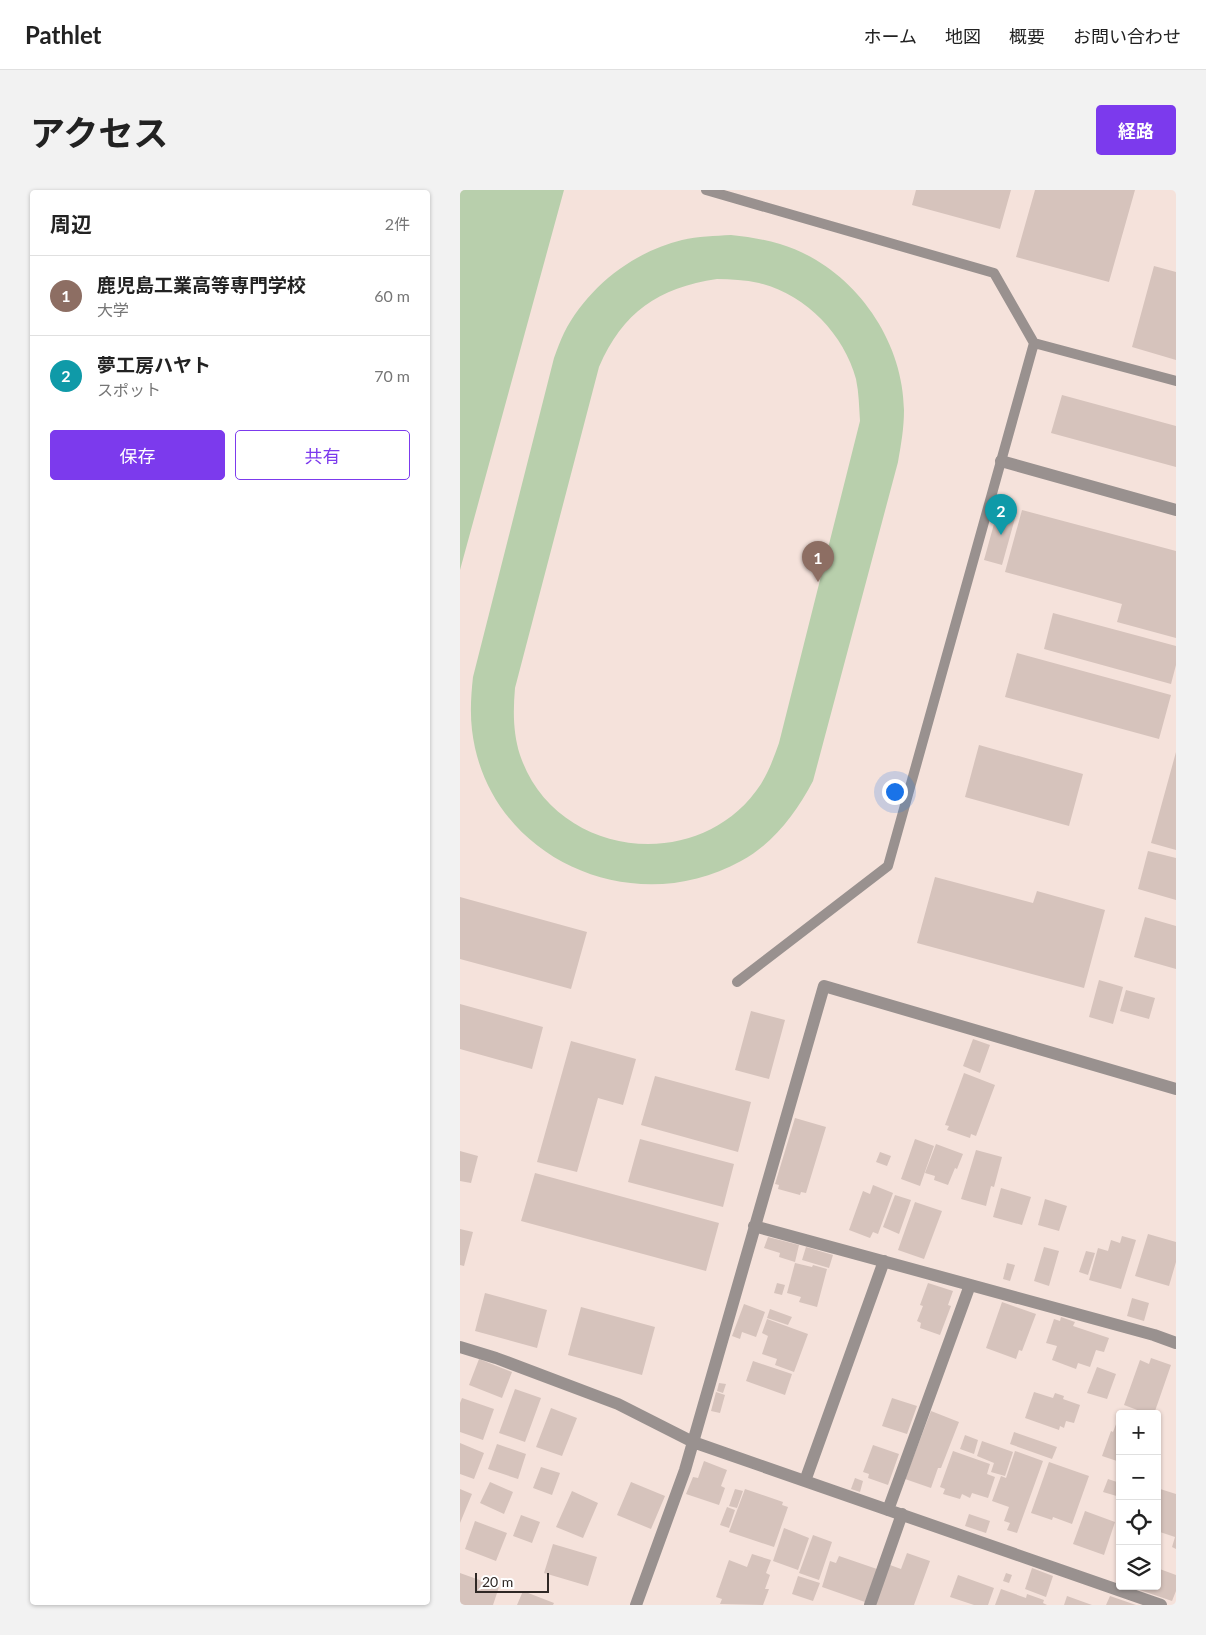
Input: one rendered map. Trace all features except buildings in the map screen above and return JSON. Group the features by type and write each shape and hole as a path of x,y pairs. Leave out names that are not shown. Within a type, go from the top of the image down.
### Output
{"street":[{"path":"1001,461 1176,510"},
{"path":"636,1605 685,1470 824,986 1176,1089"},
{"path":"754,1226 1154,1334 1176,1343"},
{"path":"805,1481 884,1261"},
{"path":"888,1510 970,1285"},
{"path":"460,1348 496,1358 618,1404 693,1442 1161,1605"},
{"path":"870,1605 902,1514"}],"lane":[{"path":"706,190 994,272 1034,343 888,866 737,982"},
{"path":"1034,343 1176,380"}],"green space":[{"path":"460,190 564,190 460,570"},
{"path":"731,235 756,238 780,244 805,254 829,268 850,286 868,307 883,330 894,356 901,382 904,417 898,462 813,781 791,816 774,836 753,854 741,861 699,878 655,884 612,880 571,866 535,844 505,813 483,775 472,730 473,677 554,358 564,333 585,301 598,287 613,274 646,253 682,240","holes":["717,279 754,282 776,288 807,306 820,318 832,332 850,362 857,384 860,421 779,743 764,779 735,813 703,833 668,843 631,843 596,834 564,816 538,790 520,755 518,747 514,722 515,688 599,367 619,331 631,317 645,306 660,296 677,289"]}],"place":[{"name":"夢工房ハヤト","path":"1001,535"},
{"name":"鹿児島工業高等専門学校","path":"818,582"}]}
